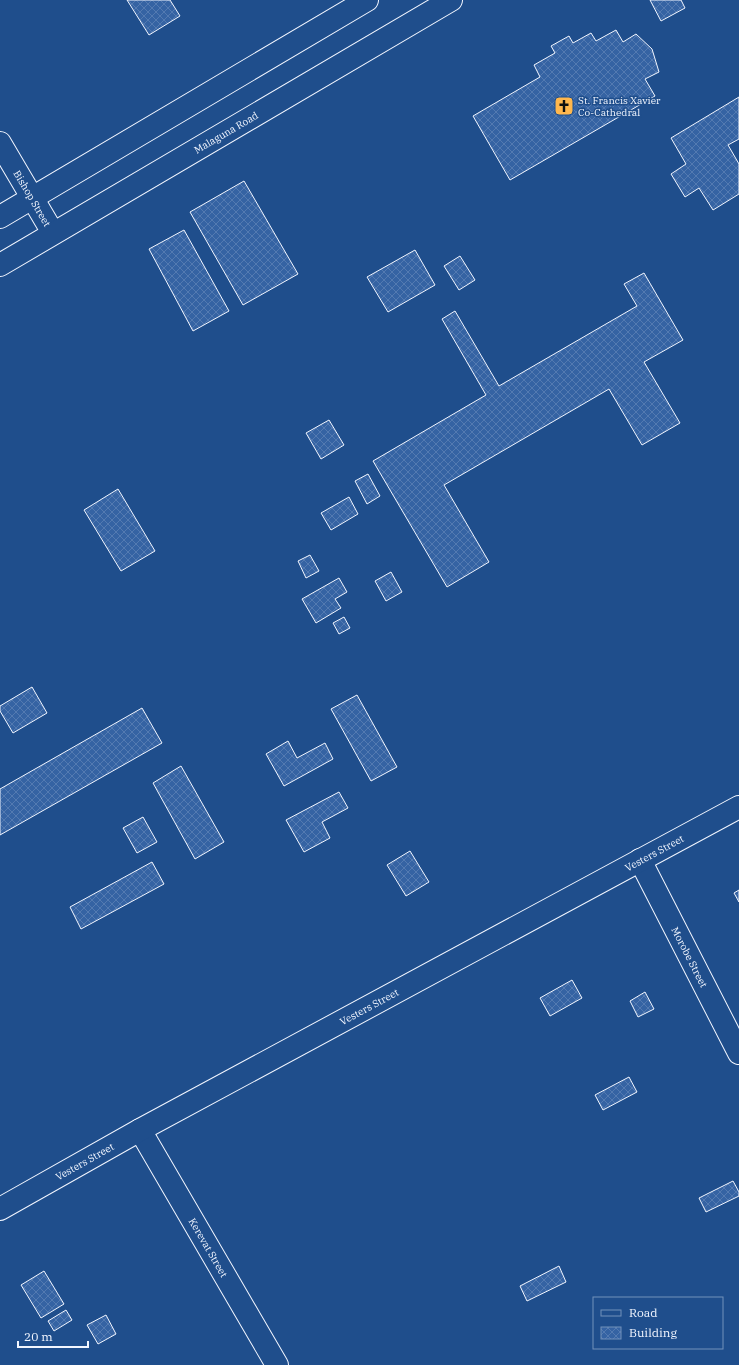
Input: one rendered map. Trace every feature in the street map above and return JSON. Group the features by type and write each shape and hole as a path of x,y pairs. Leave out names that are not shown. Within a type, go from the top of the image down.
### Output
{"street":[{"path":"0,217 367,0"},
{"name":"Malaguna Road","path":"0,264 451,0"},
{"name":"Bishop Street","path":"0,143 53,233"},
{"name":"Vesters Street","path":"0,1209 140,1130 739,807"},
{"name":"Morobe Street","path":"640,860 739,1053"},
{"name":"Kerevat Street","path":"140,1130 276,1365"}],"building":[{"path":"127,0 170,0 180,16 149,35"},
{"path":"650,0 681,0 685,8 661,21"},
{"name":"St. Francis Xavier Co-Cathedral","path":"616,30 623,42 636,34 652,49 659,72 645,79 655,96 510,180 473,116 540,77 534,65 555,53 551,46 569,36 573,43 591,33 596,41"},
{"path":"739,97 739,139 728,145 739,164 739,194 713,210 699,188 685,197 671,174 686,164 671,138"},
{"path":"244,181 298,274 243,305 190,212"},
{"path":"184,230 229,311 193,331 149,249"},
{"path":"415,250 435,285 388,312 367,277"},
{"path":"460,256 475,280 459,290 444,266"},
{"path":"644,273 683,340 644,362 680,423 642,445 609,389 444,485 489,562 447,587 373,461 486,395 442,319 455,311 499,386 637,306 624,284"},
{"path":"329,420 344,445 321,459 306,433"},
{"path":"368,474 380,496 367,504 355,481"},
{"path":"118,489 155,551 121,571 84,510"},
{"path":"349,497 358,514 331,530 321,513"},
{"path":"310,555 319,571 306,578 298,561"},
{"path":"391,572 402,592 386,601 375,581"},
{"path":"339,578 347,592 335,599 341,608 316,623 302,599"},
{"path":"344,617 350,628 339,634 333,623"},
{"path":"32,687 47,713 13,733 0,711 0,706"},
{"path":"357,695 397,767 371,781 331,709"},
{"path":"142,708 162,743 0,835 0,789"},
{"path":"288,741 297,758 325,743 333,759 284,786 266,754"},
{"path":"181,766 224,842 195,859 153,783"},
{"path":"339,792 348,808 322,822 330,838 304,852 286,820"},
{"path":"143,817 157,842 137,853 123,828"},
{"path":"410,851 429,882 406,896 387,865"},
{"path":"152,862 164,884 81,929 70,907"},
{"path":"739,890 739,902 734,893"},
{"path":"572,980 582,998 550,1016 540,998"},
{"path":"645,992 654,1009 638,1017 630,1001"},
{"path":"629,1077 637,1092 603,1110 595,1095"},
{"path":"733,1181 739,1192 739,1196 706,1212 699,1198"},
{"path":"559,1266 566,1282 527,1301 520,1286"},
{"path":"44,1271 64,1304 41,1318 21,1285"},
{"path":"66,1310 72,1320 54,1331 48,1321"},
{"path":"106,1315 116,1334 98,1344 87,1325"}],"place":[{"name":"St. Francis Xavier Co-Cathedral","path":"564,106"}]}
